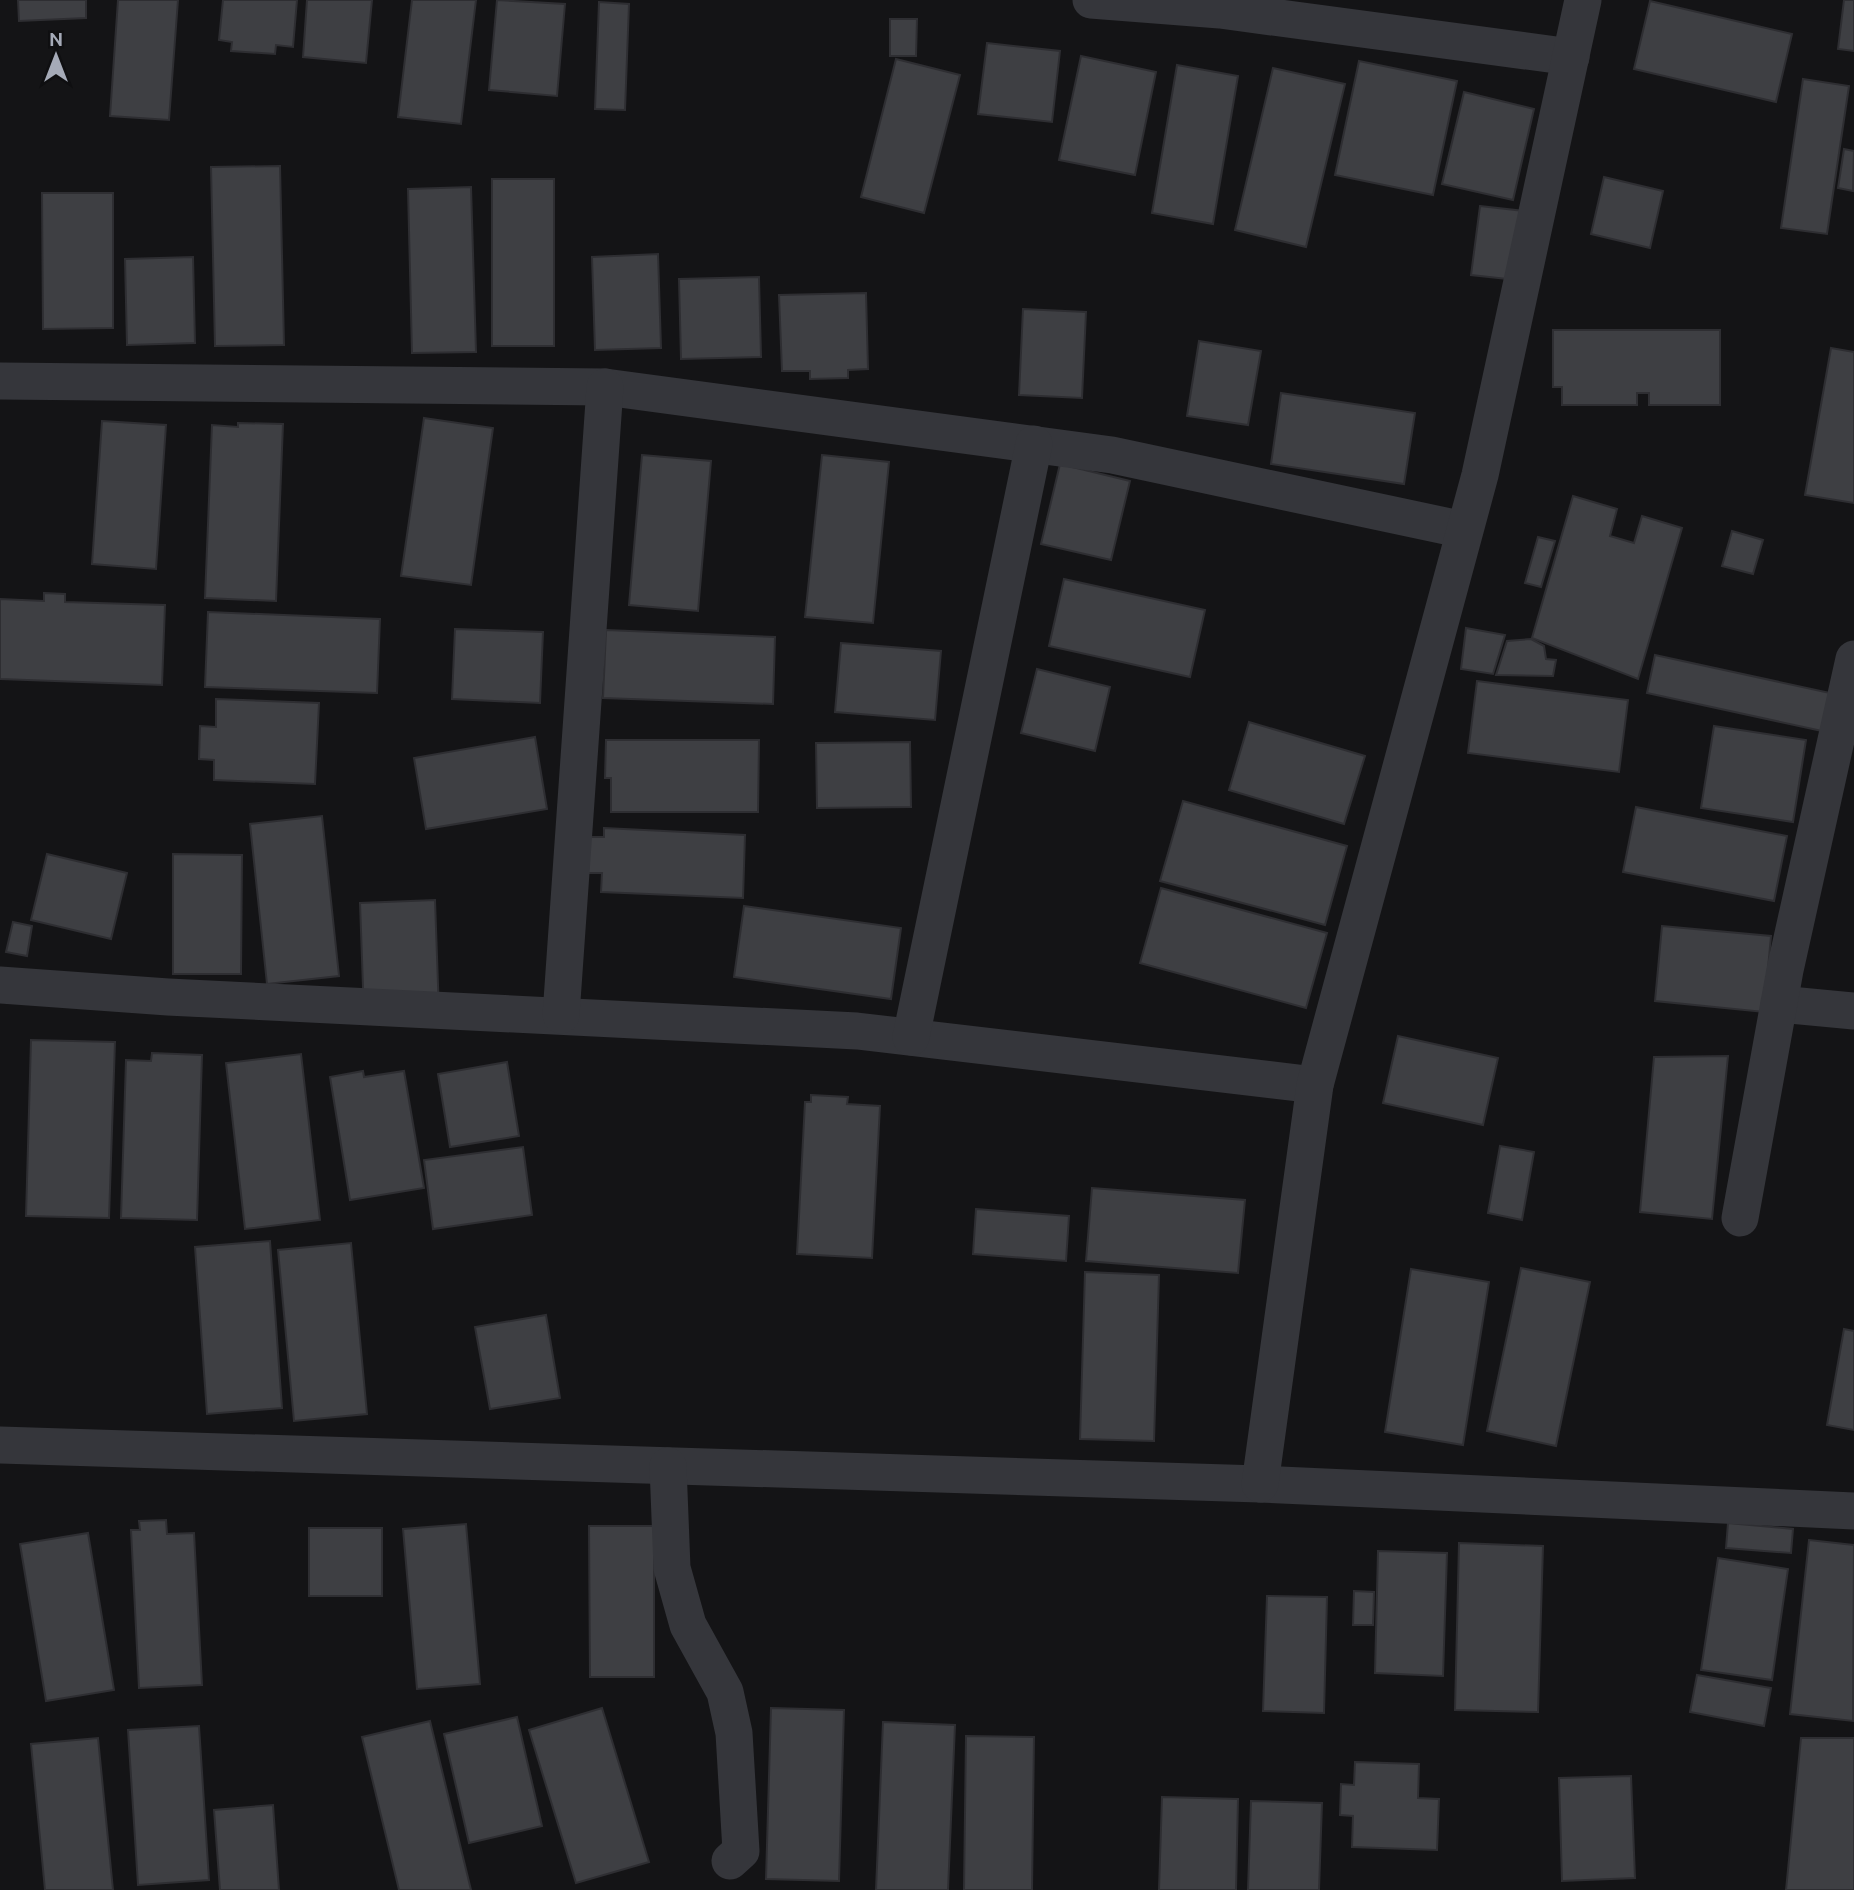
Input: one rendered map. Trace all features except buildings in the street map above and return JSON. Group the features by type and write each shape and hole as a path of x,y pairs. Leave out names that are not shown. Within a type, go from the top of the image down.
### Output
{"street":[{"path":"1091,0 1220,10 1571,57"},
{"path":"1260,1484 1315,1085 1480,475 1583,0"},
{"path":"0,381 605,387 1112,455 1464,530"},
{"path":"561,1015 605,387"},
{"path":"911,1037 1034,444"},
{"path":"1740,1218 1779,1004 1844,751 1854,659"},
{"path":"0,985 168,997 843,1030 1315,1085"},
{"path":"1779,1004 1854,1012"},
{"path":"0,1445 1260,1484 1854,1511"},
{"path":"668,1466 672,1568 688,1625 724,1692 734,1733 741,1851 730,1861"}]}
